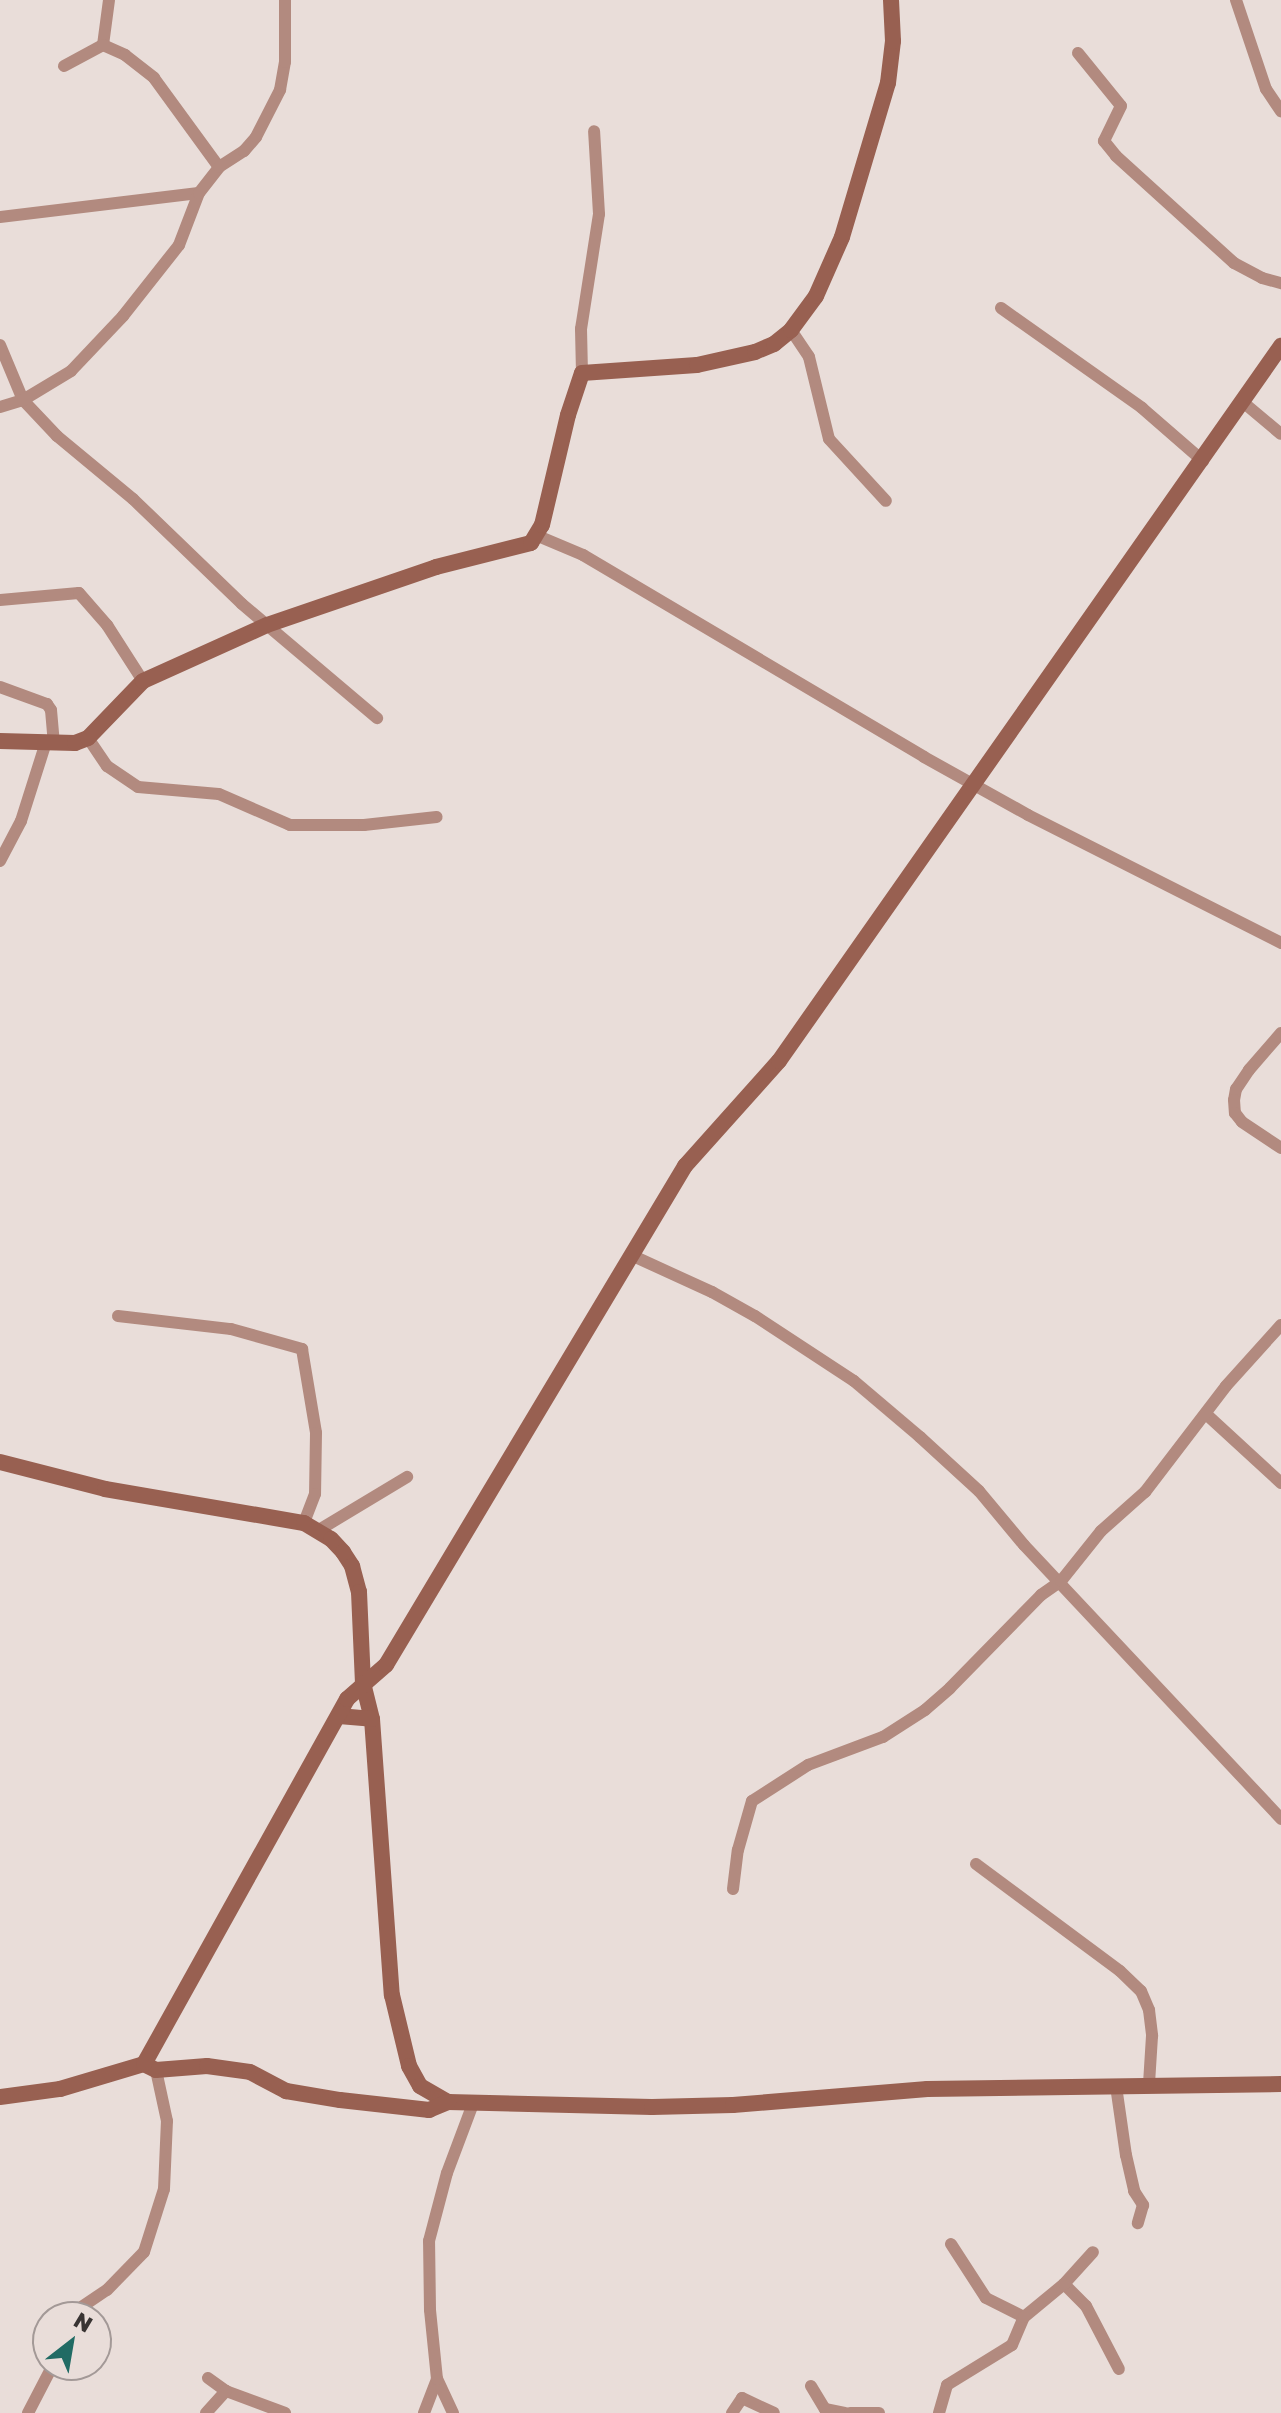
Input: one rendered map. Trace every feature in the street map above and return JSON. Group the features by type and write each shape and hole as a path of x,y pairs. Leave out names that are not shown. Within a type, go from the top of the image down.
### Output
{"street":[{"path":"103,45 109,0"},
{"path":"0,407 23,400 71,371 123,316 179,245 199,193 219,167 244,151 256,137 280,90 285,62 285,0"},
{"path":"582,373 697,365 755,352 774,344 791,330 816,296 842,237 864,173 888,83 893,41 891,0"},
{"path":"1236,0 1266,89 1281,111"},
{"path":"64,66 103,45"},
{"path":"103,45 125,55 154,78 219,167"},
{"path":"1078,53 1121,106 1104,141 1116,156 1234,263 1262,278 1281,283"},
{"path":"0,741 75,743 88,738 143,681 267,625 436,567 519,547 538,536 582,373 581,329 599,214 594,131"},
{"path":"0,217 199,193"},
{"path":"1001,308 1142,408 1203,461"},
{"path":"791,330 809,357 829,439 886,501"},
{"path":"0,345 23,400 57,436 133,499 267,625 377,718"},
{"path":"90,2301 107,2290 144,2252 164,2189 167,2121 150,2067 347,1699 386,1665 685,1166 779,1061 972,783 1244,403 1281,346"},
{"path":"1244,403 1281,434"},
{"path":"538,536 583,555 972,783 1281,943"},
{"path":"0,600 79,593 107,625 143,681"},
{"path":"0,687 47,704 51,710 50,742 21,821 0,861"},
{"path":"88,738 107,766 138,787 219,794 290,825 364,825 437,817"},
{"path":"1281,1033 1249,1070 1236,1089 1234,1100 1235,1113 1242,1122 1281,1148"},
{"path":"631,1255 723,1298 854,1381 979,1491 1024,1545 1281,1819"},
{"path":"118,1316 231,1329 302,1349 316,1433 312,1527"},
{"path":"733,1889 738,1850 752,1801 798,1771 883,1737 925,1710 1041,1595 1061,1581 1101,1531 1145,1492 1226,1386 1281,1325"},
{"path":"1206,1414 1281,1483"},
{"path":"0,1462 105,1489 312,1527 331,1539 352,1566 359,1592 363,1683 372,1719 392,1995 409,2066 420,2086 448,2102 652,2107 733,2105 927,2089 1281,2084"},
{"path":"312,1527 407,1477"},
{"path":"339,1716 372,1719"},
{"path":"976,1864 1120,1971 1141,1991 1149,2010 1152,2036 1149,2084"},
{"path":"0,2097 60,2089 150,2067 207,2066 250,2072 286,2091 429,2110 448,2102"},
{"path":"1116,2086 1134,2191 1143,2205 1138,2223"},
{"path":"453,2413 437,2379 430,2310 429,2241 447,2173 473,2104"},
{"path":"951,2244 986,2298 1024,2317"},
{"path":"939,2413 947,2385 1012,2345 1024,2317 1064,2284 1093,2252"},
{"path":"1064,2284 1086,2306 1119,2369"},
{"path":"208,2378 226,2391 285,2413"},
{"path":"424,2413 437,2379"},
{"path":"28,2413 45,2381"},
{"path":"811,2386 825,2409 879,2413"},
{"path":"206,2413 226,2391"},
{"path":"732,2413 742,2398 774,2413"}]}
